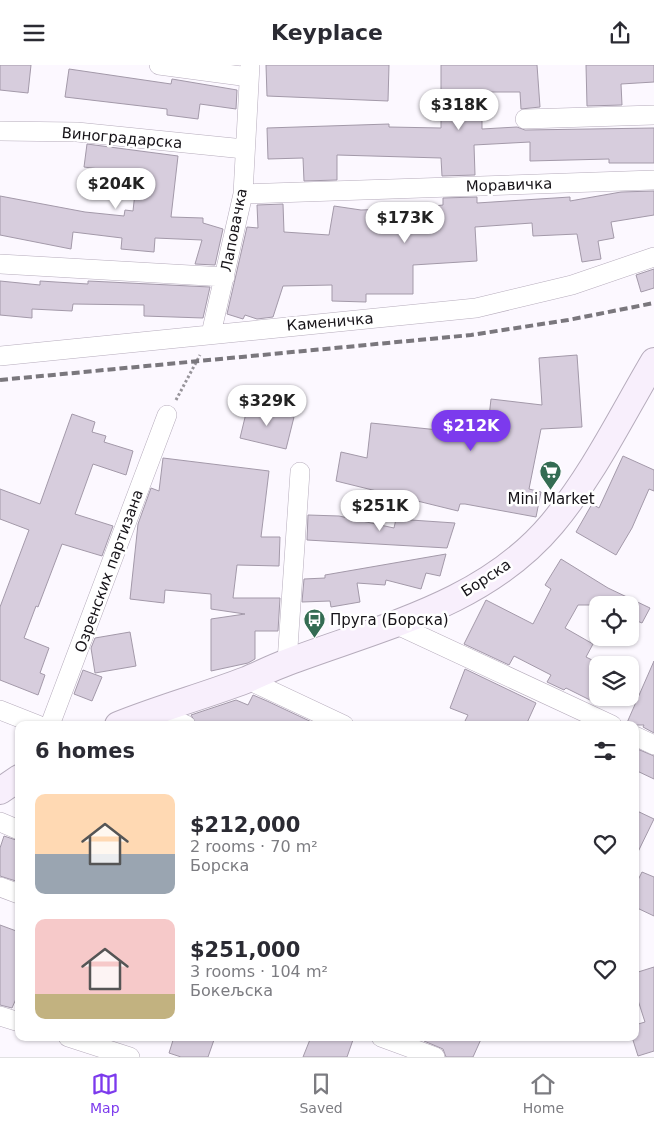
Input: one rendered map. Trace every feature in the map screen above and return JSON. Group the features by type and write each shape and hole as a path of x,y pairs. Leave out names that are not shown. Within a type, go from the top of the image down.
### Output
{"street":[{"path":"159,65 250,71"},
{"name":"Лаповачка","path":"211,333 244,194 244,149 250,71"},
{"path":"525,119 654,115"},
{"name":"Виноградарска","path":"0,131 77,132 244,149"},
{"name":"Моравичка","path":"244,194 654,180"},
{"name":"Каменичка","path":"0,356 211,333 476,309 572,285 654,257"},
{"path":"0,263 225,277"},
{"name":"Борска","path":"128,721 246,679 287,662 397,625 450,601 496,574 526,550 552,524 590,470 651,371"},
{"name":"Озренских партизана","path":"52,721 60,704 167,415"},
{"path":"287,662 300,472"},
{"path":"397,625 603,721"},
{"path":"246,679 335,721"},
{"path":"0,710 28,721"},
{"path":"154,711 177,721"},
{"path":"639,738 654,745"},
{"path":"0,791 15,781"},
{"path":"0,822 15,828"},
{"path":"0,887 15,893"},
{"path":"0,1016 15,1021"},
{"path":"80,1041 130,1057"},
{"path":"392,1041 435,1057"}],"path":[{"path":"167,415 211,333"}],"building":[{"path":"0,65 31,65 28,93 0,90"},
{"path":"266,65 389,65 388,101 267,96"},
{"path":"441,65 537,65 540,107 521,109 520,92 482,92 482,129 517,127 525,130 654,128 654,163 609,163 609,159 530,161 530,142 474,145 475,175 442,176 441,158 337,155 337,180 304,181 303,158 268,159 267,128 389,124 389,127 441,128"},
{"path":"586,65 654,65 654,82 621,84 622,105 587,106"},
{"path":"69,69 171,84 172,79 237,90 236,109 200,104 198,119 167,115 167,109 65,97"},
{"path":"87,144 178,156 171,217 203,218 203,223 223,229 215,265 195,264 202,240 155,238 154,252 121,249 122,238 73,232 71,249 0,235 0,196 85,212 124,216 125,210 133,211 137,174 84,167"},
{"path":"654,191 654,215 611,222 614,238 598,241 601,259 582,262 577,234 533,236 532,223 475,227 477,261 413,265 413,294 366,294 366,302 332,301 332,285 283,286 273,317 257,319 245,315 243,319 227,314 247,227 258,228 257,205 283,204 284,232 329,235 334,206 361,210 417,208 443,205 443,198 477,197 477,203 570,197 570,201 621,192"},
{"path":"654,269 654,288 641,292 636,275"},
{"path":"0,281 40,285 40,281 88,284 88,281 210,287 203,318 144,316 144,305 73,304 72,311 32,309 32,318 0,315"},
{"path":"577,355 582,427 541,429 529,489 541,492 536,517 465,504 460,504 458,511 336,481 341,452 367,458 371,423 487,435 491,399 542,405 539,358"},
{"path":"248,405 294,417 286,449 240,438"},
{"path":"72,414 95,422 92,432 106,436 104,442 133,451 126,475 93,464 75,514 113,526 102,556 62,544 38,607 36,606 24,638 49,648 40,673 45,675 38,695 0,680 0,607 29,530 0,519 0,489 40,504"},
{"path":"623,456 654,470 654,491 649,489 632,528 616,555 576,532 592,504 599,508"},
{"path":"163,458 269,471 261,537 280,537 279,566 237,565 233,598 280,598 278,631 255,631 255,659 248,663 211,671 211,619 245,614 211,609 211,594 165,590 164,603 130,599 138,524 151,488 159,491"},
{"path":"308,515 339,516 394,528 396,519 455,523 447,548 307,540"},
{"path":"446,554 440,576 426,573 421,589 386,580 385,585 357,583 360,602 331,607 330,601 302,602 304,579 325,578 325,575"},
{"path":"561,559 608,588 625,596 589,596 589,605 578,605 565,628 589,642 589,646 592,646 586,657 589,658 589,700 566,688 564,690 547,682 551,675 514,656 509,665 464,644 486,600 533,624 551,589 545,585"},
{"path":"639,603 650,608 642,623 639,622"},
{"path":"130,632 136,666 95,673 91,648 95,638"},
{"path":"654,661 654,733 643,727 644,725 639,725 639,721 628,721 634,706 639,706 639,695"},
{"path":"465,669 536,703 528,721 465,721 468,715 450,708"},
{"path":"83,670 102,677 92,701 74,694"},
{"path":"253,695 310,721 195,721 191,715 236,700 248,705"},
{"path":"639,750 654,756 654,779 639,772"},
{"path":"639,812 654,819 639,850"},
{"path":"4,836 15,840 15,881 0,876 0,848"},
{"path":"642,872 654,877 654,916 639,909 639,878"},
{"path":"0,925 15,931 15,1001 12,1008 0,1005"},
{"path":"654,967 654,1051 638,1056 633,1041 639,1041 639,1024 645,1022 639,1003 639,972"},
{"path":"173,1041 214,1041 208,1057 181,1057 169,1053"},
{"path":"309,1041 353,1041 347,1057 303,1057"},
{"path":"424,1041 480,1041 473,1057 446,1057 443,1049"}],"railway":[{"path":"0,380 471,335 568,320 654,303"}],"place":[{"name":"Mini Market","path":"551,490"},
{"name":"Пруга (Борска)","path":"314,639"}]}
